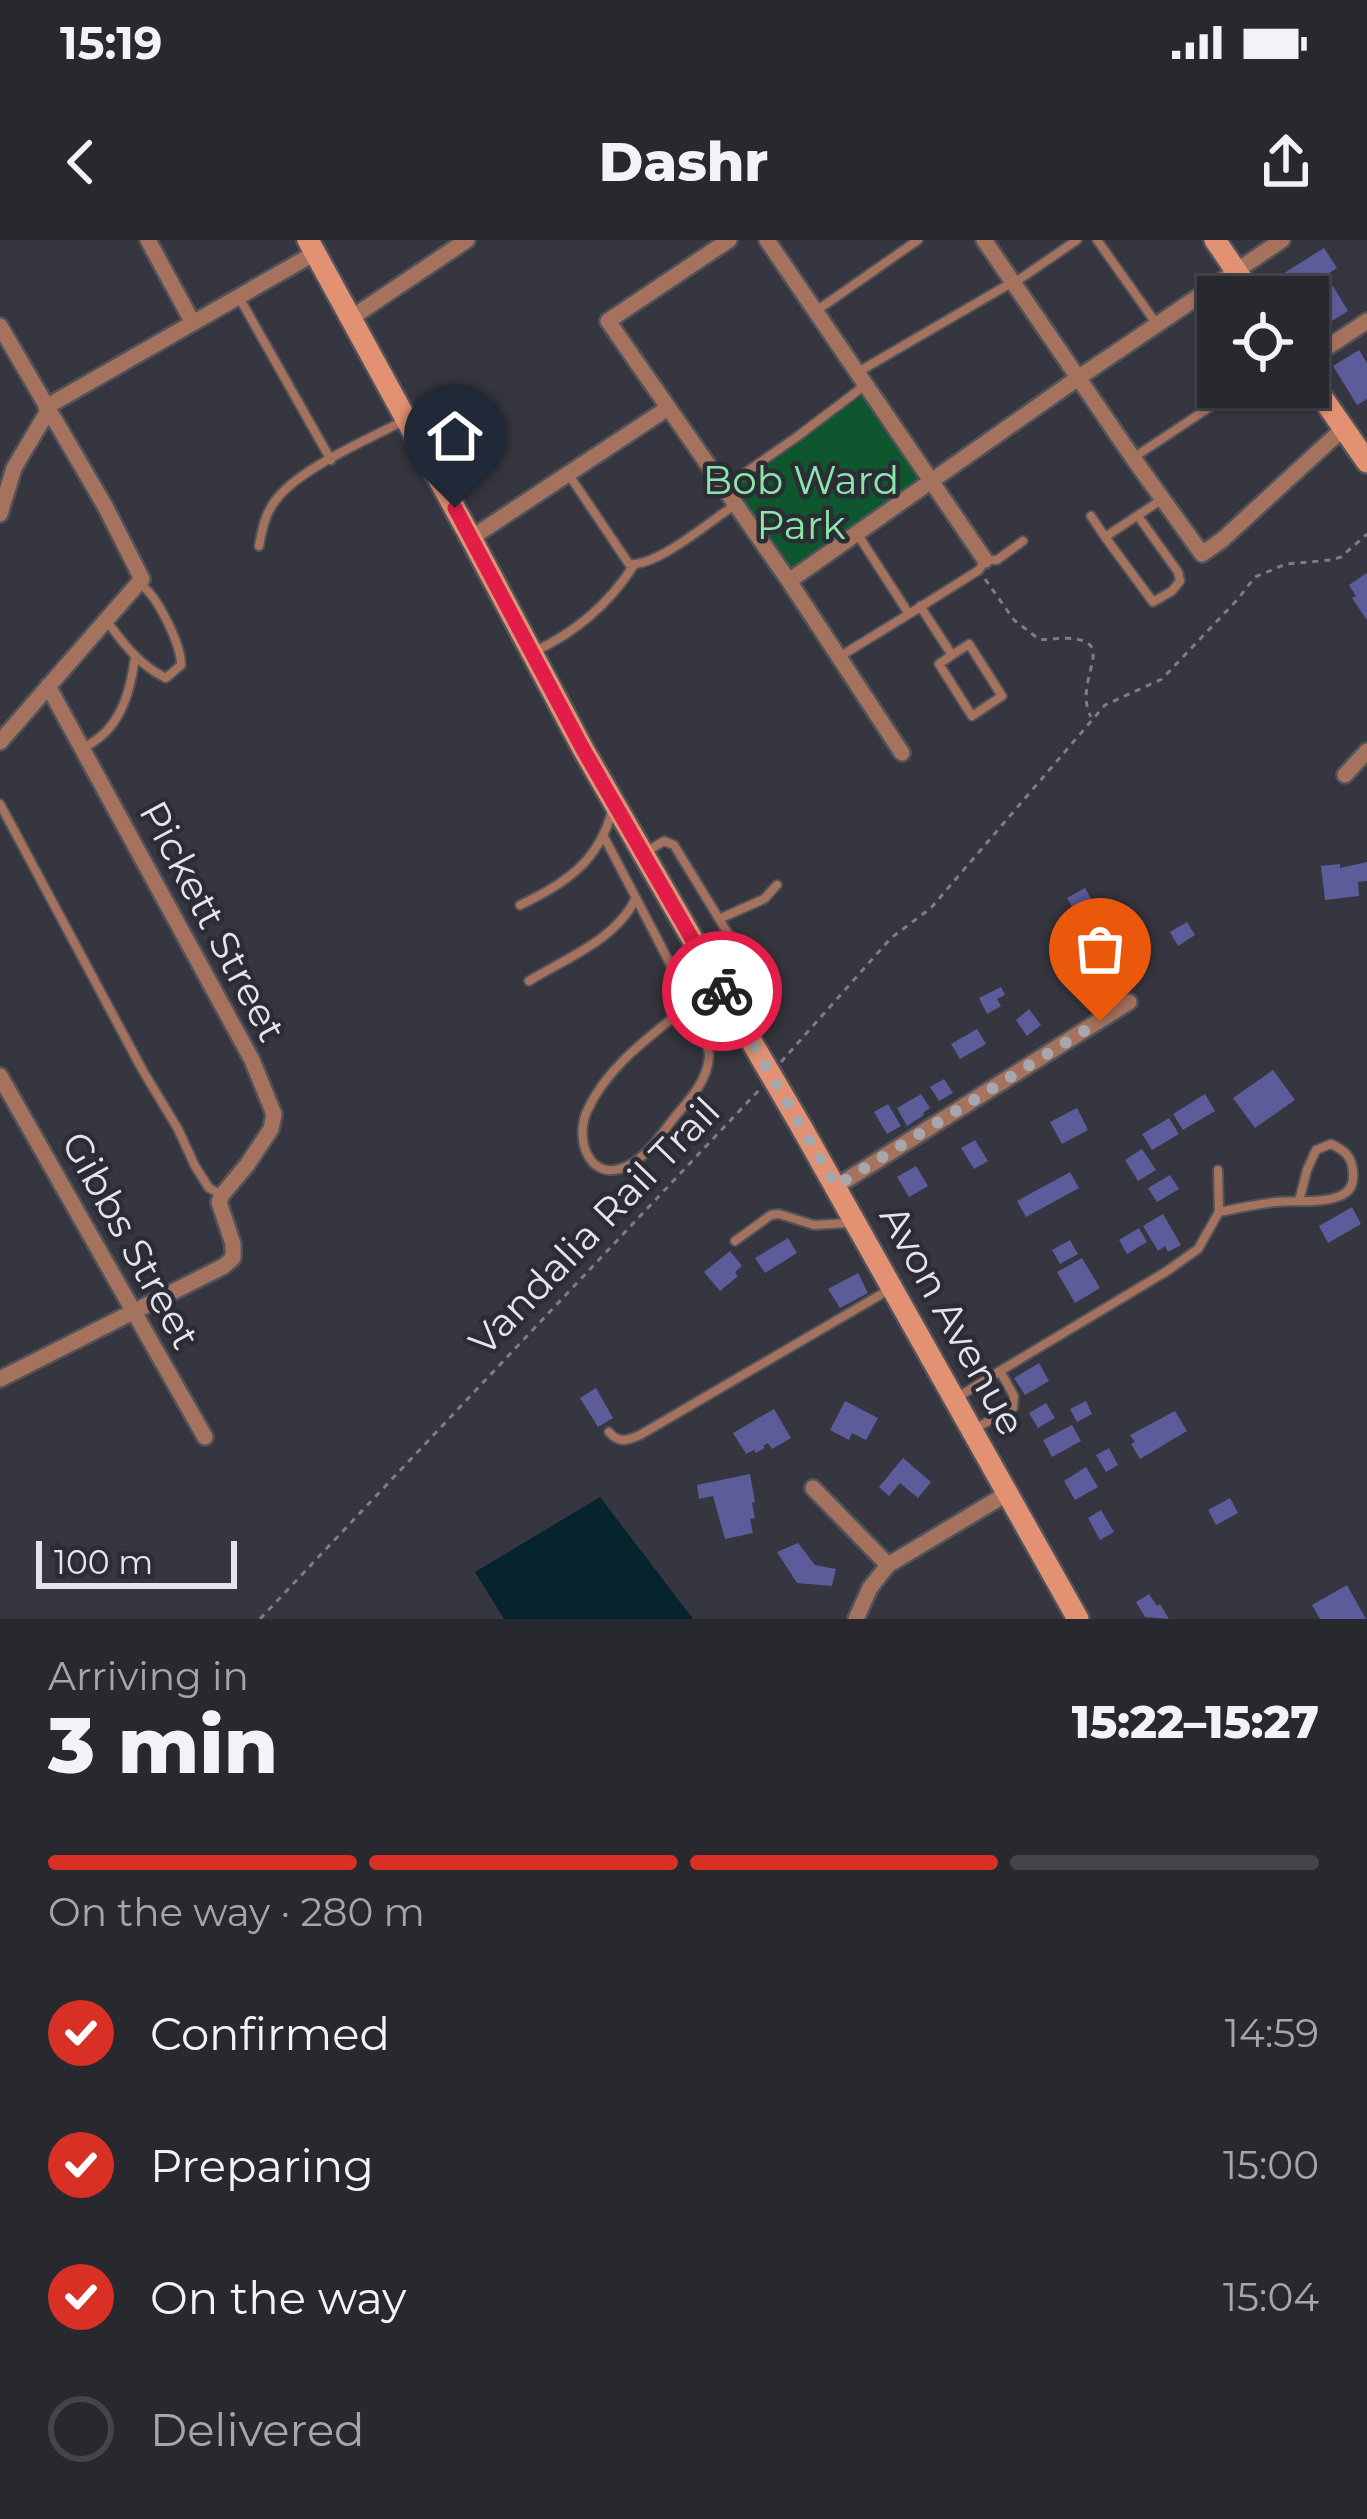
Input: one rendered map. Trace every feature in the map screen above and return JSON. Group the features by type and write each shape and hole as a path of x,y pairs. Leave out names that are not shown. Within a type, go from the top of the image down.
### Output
{"main road":[{"path":"1215,240 1240,276"},
{"name":"Avon Avenue","path":"312,247 614,803 836,1186 1078,1619"},
{"path":"1329,405 1367,462"}],"street":[{"path":"351,318 467,240"},
{"path":"729,240 608,321 902,753"},
{"path":"767,240 985,560"},
{"path":"984,240 1202,554 1345,427"},
{"path":"789,581 1282,240"},
{"path":"154,242 193,323"},
{"path":"0,514 14,468 47,409 238,297 312,247"},
{"path":"1329,346 1367,321"},
{"path":"1,330 105,506 142,579 2,735"},
{"path":"471,538 668,408"},
{"name":"Pickett Street","path":"48,686 252,1060 274,1114 272,1129 225,1191"},
{"path":"1345,776 1367,751"},
{"path":"836,1186 1129,1002"},
{"name":"Gibbs Street","path":"0,1076 206,1436"},
{"path":"0,1379 224,1266 233,1258 219,1202 225,1191"},
{"path":"813,1487 888,1564"},
{"path":"856,1619 888,1564 1008,1493"}],"lane":[{"path":"815,312 918,240"},
{"path":"724,488 798,436 860,380 1078,240"},
{"path":"1097,240 1156,325"},
{"path":"238,297 331,460"},
{"path":"1133,458 1208,408"},
{"path":"259,546 269,510 293,482 406,419"},
{"path":"568,473 629,564 638,566 736,505"},
{"path":"1106,537 1162,499"},
{"path":"1091,516 1153,602 1180,580 1138,516"},
{"path":"857,533 909,614"},
{"path":"839,657 979,570 985,560 997,560 1023,541"},
{"path":"532,653 554,643 608,601 634,565"},
{"path":"106,620 153,672 166,678 181,665 181,653 150,591 139,583"},
{"path":"920,606 952,655"},
{"path":"969,644 1002,696 972,716 939,664 952,655 969,644"},
{"path":"82,748 109,730 121,713 135,656"},
{"path":"520,905 571,877 585,862 602,836 614,803"},
{"path":"0,804 195,1166 209,1189 225,1191"},
{"path":"602,836 636,898 689,1005 710,1053 704,1079 647,1151 631,1166 599,1167 587,1156 581,1138 592,1101 629,1055 689,1005"},
{"path":"643,854 664,842 674,845 732,940 750,948"},
{"path":"719,919 764,899 778,885"},
{"path":"529,981 603,937 619,924 636,898"},
{"path":"1219,1212 1340,1197 1348,1191 1353,1168 1347,1153 1331,1144 1316,1150 1299,1201"},
{"path":"956,1399 1198,1249 1219,1212 1218,1170"},
{"path":"735,1241 771,1215 814,1225 856,1222"},
{"path":"610,1432 625,1442 640,1435 893,1288"},
{"path":"973,1430 1013,1408 1013,1396 1000,1371"}],"path":[{"path":"774,1072 891,938 931,908 1105,705 1162,679 1255,577 1286,564 1331,560 1367,534"},
{"name":"Vandalia Rail Trail","path":"260,1619 760,1089"}],"green space":[{"name":"Bob Ward Park","path":"866,393 924,481 787,578 725,491"}],"water":[{"path":"600,1497 693,1619 504,1619 475,1572"}],"building":[{"path":"1324,248 1337,268 1324,276 1280,276"},
{"path":"1333,286 1348,311 1329,323 1329,288"},
{"path":"1359,350 1367,363 1367,399 1357,405 1333,366"},
{"path":"1367,573 1367,620 1349,585"},
{"path":"1367,862 1367,881 1358,882 1359,896 1325,900 1321,866 1340,864 1340,868"},
{"path":"1085,888 1107,934 1093,942 1067,898"},
{"path":"1187,922 1195,935 1178,946 1170,932"},
{"path":"1001,987 1005,995 997,999 1001,1006 987,1014 979,998"},
{"path":"1029,1009 1041,1025 1027,1036 1016,1020"},
{"path":"977,1029 986,1044 960,1059 951,1044"},
{"path":"1273,1070 1295,1100 1255,1128 1233,1098"},
{"path":"944,1079 953,1093 939,1101 930,1087"},
{"path":"921,1094 930,1108 907,1126 897,1108"},
{"path":"1205,1094 1215,1111 1183,1130 1173,1114"},
{"path":"888,1104 901,1126 887,1134 874,1112"},
{"path":"1077,1108 1088,1130 1062,1144 1050,1122"},
{"path":"1169,1118 1179,1134 1152,1150 1142,1134"},
{"path":"975,1140 988,1161 974,1169 961,1148"},
{"path":"1142,1149 1156,1170 1138,1181 1125,1160"},
{"path":"916,1166 928,1186 909,1197 897,1177"},
{"path":"1070,1172 1079,1188 1026,1217 1017,1201"},
{"path":"1170,1175 1179,1189 1157,1202 1148,1188"},
{"path":"1352,1207 1361,1224 1328,1243 1319,1226"},
{"path":"1163,1214 1181,1245 1168,1252 1165,1246 1158,1251 1143,1226"},
{"path":"1139,1228 1147,1242 1127,1254 1119,1240"},
{"path":"788,1238 797,1253 765,1273 755,1258"},
{"path":"1070,1240 1078,1254 1060,1264 1052,1250"},
{"path":"730,1251 742,1266 735,1272 738,1276 720,1291 704,1272"},
{"path":"1082,1258 1100,1288 1075,1303 1057,1272"},
{"path":"858,1273 868,1293 840,1308 828,1289"},
{"path":"1039,1363 1049,1381 1025,1395 1014,1378"},
{"path":"596,1388 613,1418 598,1427 580,1398"},
{"path":"845,1401 878,1418 866,1440 852,1433 849,1440 830,1430"},
{"path":"1086,1401 1092,1414 1077,1422 1070,1409"},
{"path":"1046,1403 1055,1418 1038,1428 1029,1413"},
{"path":"774,1409 791,1438 772,1449 768,1443 746,1454 733,1433"},
{"path":"1175,1411 1187,1431 1140,1459 1130,1435"},
{"path":"1072,1425 1081,1441 1052,1457 1043,1440"},
{"path":"1109,1448 1118,1465 1106,1472 1096,1455"},
{"path":"903,1458 931,1482 918,1498 900,1483 889,1496 879,1487"},
{"path":"1086,1467 1098,1487 1075,1500 1064,1481"},
{"path":"750,1474 753,1533 725,1539 713,1496 699,1499 697,1485"},
{"path":"1230,1498 1238,1513 1216,1525 1208,1510"},
{"path":"1101,1510 1114,1532 1100,1540 1088,1518"},
{"path":"798,1543 815,1565 836,1569 832,1586 797,1583 777,1552"},
{"path":"1347,1585 1366,1619 1320,1619 1312,1605"},
{"path":"1149,1594 1169,1619 1145,1617 1136,1602"}],"way so far":[{"path":"722,991 836,1186 1100,1021"}],"route":[{"path":"455,508 583,749 722,991"}]}
